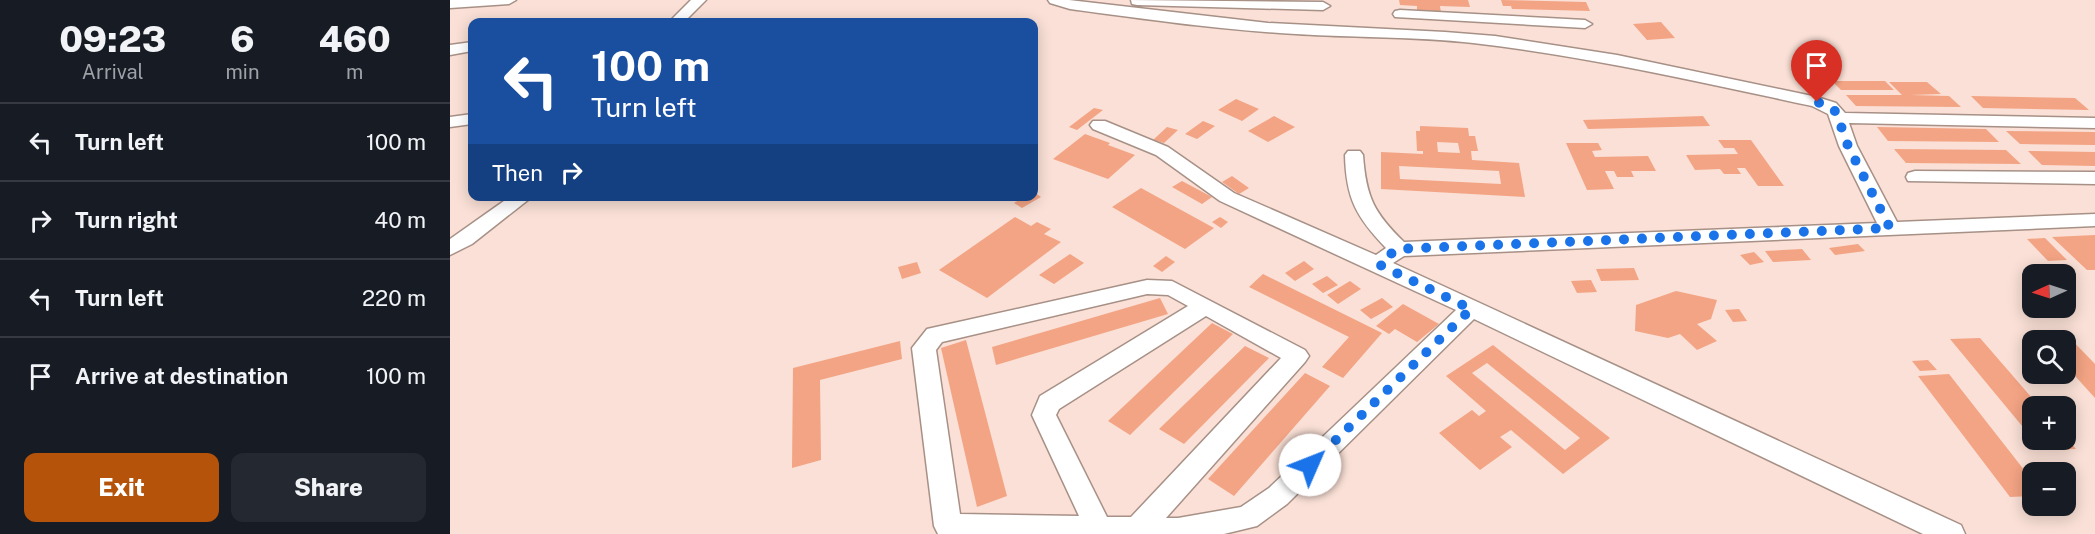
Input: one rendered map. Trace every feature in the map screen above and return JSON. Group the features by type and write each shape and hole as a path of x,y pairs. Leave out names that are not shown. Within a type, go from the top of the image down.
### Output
{"street":[{"path":"450,4 509,0"},
{"path":"680,18 699,0"},
{"path":"693,18 711,0"},
{"path":"1055,0 1080,6 1199,21 1297,30 1494,40 1633,63 1817,102 1836,112 1848,146 1890,228"},
{"path":"1080,6 1098,0 1323,6"},
{"path":"1485,0 1494,40"},
{"path":"1199,21 1204,2"},
{"path":"1400,14 1585,24"},
{"path":"450,50 468,48"},
{"path":"1838,118 2095,123"},
{"path":"450,122 468,120"},
{"path":"1099,125 1162,151 1227,197 1380,265 1951,534"},
{"path":"1354,155 1358,194 1368,217 1399,249"},
{"path":"1915,177 2095,178"},
{"path":"450,238 501,201"},
{"path":"450,248 517,201"},
{"path":"1380,265 1384,258 1399,249 2095,220"},
{"path":"1137,530 1297,356 1172,288 1147,287 935,335 924,348 948,526 1137,530 1178,530 1247,518 1278,496 1471,309"},
{"path":"1099,529 1044,415 1049,402 1205,306"}],"building":[{"path":"1399,0 1468,0 1470,7 1440,6 1441,13 1417,13 1417,6 1400,5"},
{"path":"1501,0 1586,2 1590,11 1512,9 1511,6 1503,6"},
{"path":"1661,22 1675,38 1647,40 1633,24"},
{"path":"1832,81 1885,81 1894,90 1841,90"},
{"path":"1889,82 1927,82 1941,94 1911,95 1949,96 1961,107 1856,106 1846,95 1902,95"},
{"path":"1971,96 2075,98 2089,110 1983,108"},
{"path":"1236,99 1259,109 1242,121 1218,110"},
{"path":"1094,108 1103,110 1077,130 1069,127"},
{"path":"1274,116 1295,127 1268,142 1248,131"},
{"path":"1703,116 1710,126 1588,129 1583,120"},
{"path":"1203,121 1215,126 1197,139 1185,134"},
{"path":"1420,126 1468,128 1469,136 1475,136 1478,151 1471,151 1472,160 1519,163 1525,197 1381,189 1381,152 1423,154 1423,151 1417,151 1416,131 1420,131","holes":["1437,142 1458,143 1460,153 1438,152","1399,166 1499,171 1501,184 1400,179"]},
{"path":"1167,127 1178,130 1164,143 1153,140"},
{"path":"1877,127 1986,129 1999,142 1888,141"},
{"path":"2006,131 2095,132 2095,145 2020,144"},
{"path":"1085,134 1135,155 1108,179 1053,159"},
{"path":"1718,140 1751,140 1784,186 1758,186 1745,168 1737,168 1741,174 1724,174 1720,169 1695,170 1686,155 1738,154 1734,148 1724,148"},
{"path":"1566,143 1598,143 1602,150 1592,151 1595,157 1648,156 1656,171 1631,171 1634,177 1617,177 1614,171 1605,171 1614,189 1587,190"},
{"path":"1894,149 2006,150 2021,164 1906,163"},
{"path":"2028,151 2095,152 2095,166 2042,165"},
{"path":"1232,176 1249,188 1239,194 1222,182"},
{"path":"1182,181 1212,197 1202,204 1172,187"},
{"path":"1141,188 1214,228 1185,249 1112,207"},
{"path":"1017,201 1034,201 1022,208 1014,203"},
{"path":"1015,217 1031,226 1037,222 1051,229 1044,234 1061,242 987,298 939,270"},
{"path":"1220,217 1228,222 1221,228 1212,222"},
{"path":"2095,235 2095,270 2087,270 2052,237"},
{"path":"2045,238 2067,260 2048,261 2027,239"},
{"path":"1858,244 1865,251 1835,255 1829,248"},
{"path":"1802,249 1811,260 1773,262 1765,251"},
{"path":"1754,252 1764,262 1750,265 1740,255"},
{"path":"1070,254 1084,263 1054,284 1039,275"},
{"path":"1166,256 1175,262 1162,272 1153,266"},
{"path":"1304,261 1314,269 1295,281 1285,273"},
{"path":"917,262 921,273 902,279 898,267"},
{"path":"1634,268 1639,280 1601,281 1596,269"},
{"path":"1263,274 1382,333 1343,378 1322,367 1349,337 1249,287"},
{"path":"1327,276 1338,285 1323,293 1312,284"},
{"path":"1591,280 1597,292 1577,293 1571,281"},
{"path":"1350,281 1361,289 1338,304 1327,295"},
{"path":"1676,291 1717,300 1711,319 1697,324 1717,341 1697,350 1680,334 1668,338 1635,331 1636,305"},
{"path":"1160,298 1168,314 996,365 992,347"},
{"path":"1382,298 1393,307 1371,319 1360,310"},
{"path":"1403,304 1439,324 1417,342 1395,329 1389,334 1376,326"},
{"path":"1739,309 1747,321 1733,322 1725,310"},
{"path":"1212,323 1233,334 1130,435 1108,421"},
{"path":"1980,338 2030,396 2022,396 2022,426 1950,339"},
{"path":"966,340 1007,496 977,507 941,348"},
{"path":"900,341 902,359 820,380 821,460 792,468 793,368"},
{"path":"2076,344 2095,364 2095,398 2076,377"},
{"path":"1493,345 1610,438 1563,474 1511,430 1500,437 1512,447 1480,470 1439,433 1472,410 1479,416 1486,411 1446,376","holes":["1487,363 1580,438 1565,450 1472,373"]},
{"path":"1245,346 1269,358 1184,444 1159,429"},
{"path":"1928,360 1937,370 1920,371 1912,361"},
{"path":"1305,373 1330,386 1234,496 1208,479"},
{"path":"1949,374 2022,467 2022,496 2010,497 1918,376"}],"route":[{"path":"1310,465 1471,309 1380,265 1384,258 1399,249 1890,228 1848,146 1836,112 1817,102"}]}
